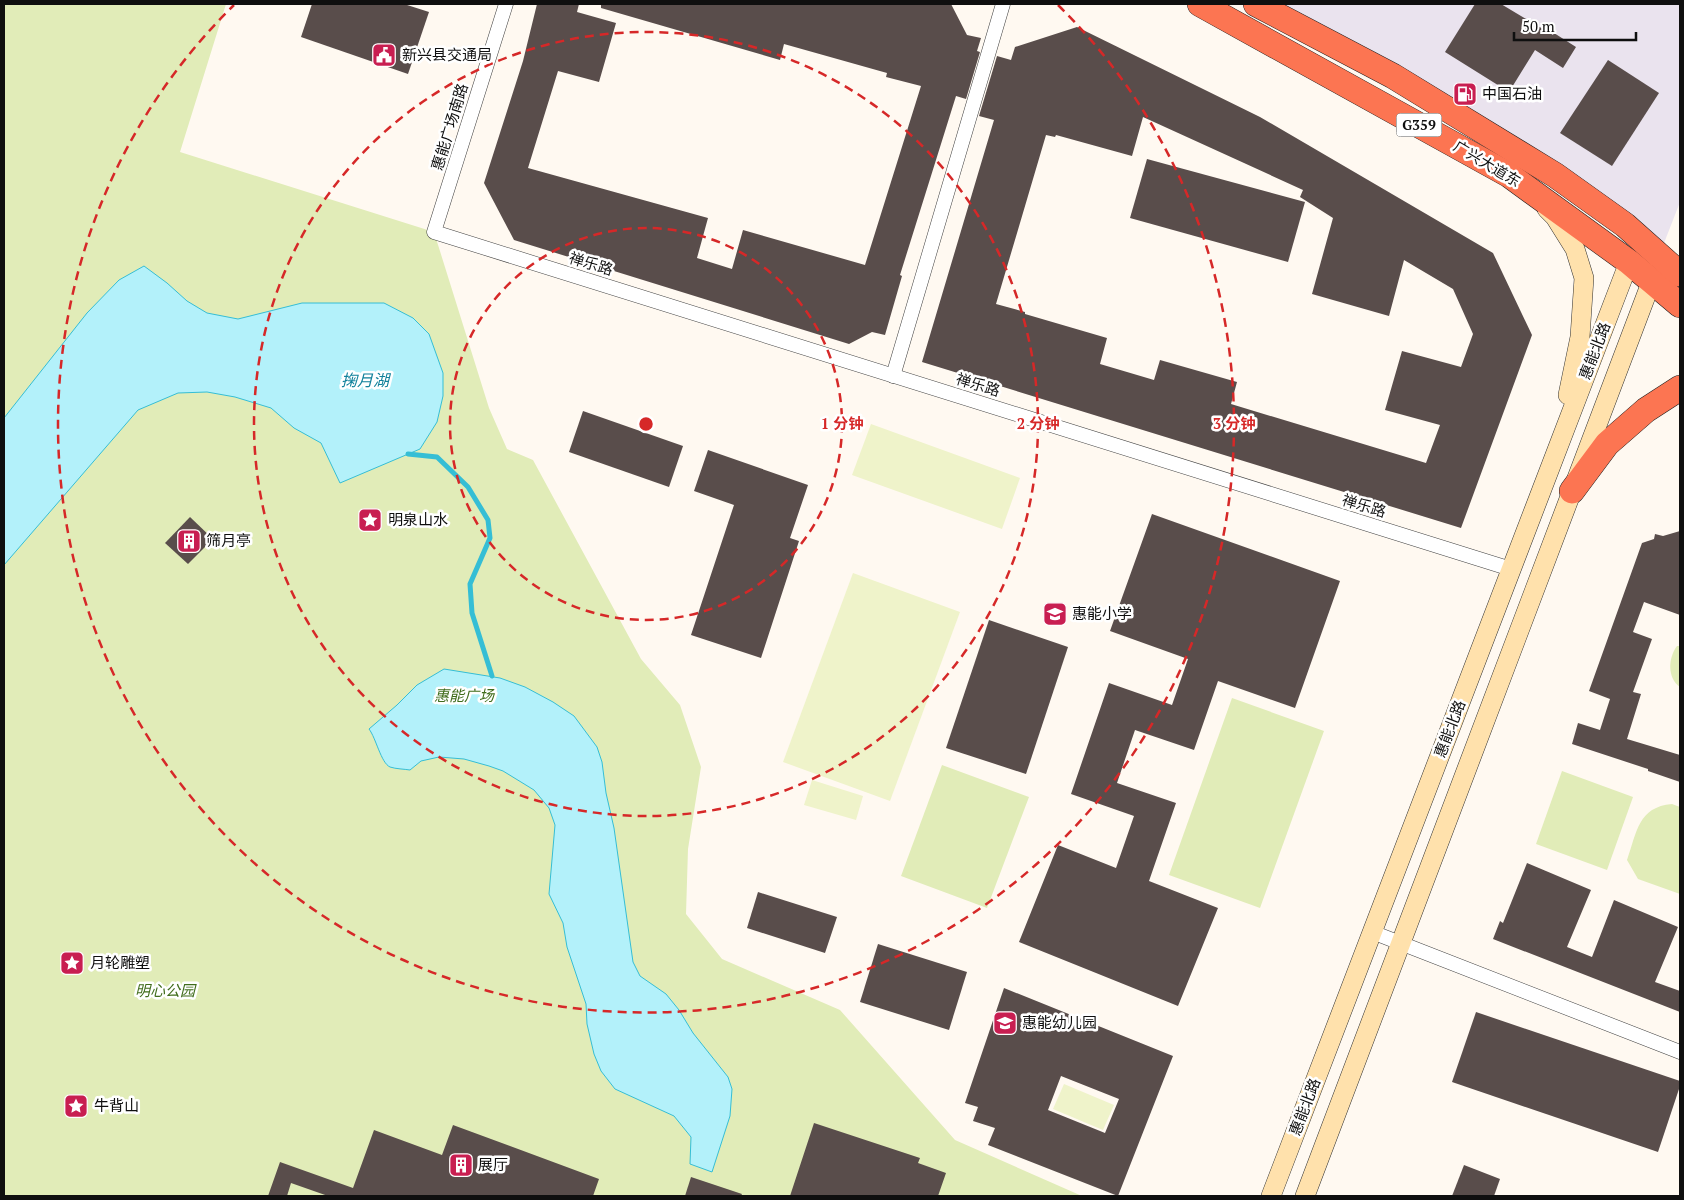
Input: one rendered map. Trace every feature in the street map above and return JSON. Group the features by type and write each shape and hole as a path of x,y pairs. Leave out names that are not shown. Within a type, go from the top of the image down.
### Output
{"highway":[{"name":"广兴大道东","path":"1200,4 1509,175 1629,262 1680,306"},
{"name":"广兴大道东","path":"1256,4 1393,76 1555,175 1625,226 1680,274"},
{"path":"1572,491 1606,444 1646,410 1680,388"}],"street":[{"name":"惠能广场南路","path":"434,232 506,4"},
{"path":"893,376 1003,4"},
{"path":"1509,175 1555,217 1574,250 1584,278 1580,337 1553,460"},
{"name":"禅乐路","path":"434,232 1511,568"},
{"name":"惠能北路","path":"1271,1196 1629,262"},
{"name":"惠能北路","path":"1306,1196 1652,280"},
{"path":"1372,932 1680,1052"}],"shaded area":[{"path":"1256,4 1680,4 1680,202 1659,256 1638,236"}],"green space":[{"name":"惠能广场","path":"4,4 226,4 180,152 434,232 489,408 507,449 533,460 641,659 680,705 701,767 688,849 686,914 722,959 840,1010 955,1140 1082,1196 4,1196"},
{"path":"871,424 1020,478 1002,529 852,475"},
{"path":"853,573 960,612 890,801 783,762"},
{"path":"1677,646 1680,646 1680,687 1673,678 1670,668 1672,656"},
{"path":"1232,698 1324,731 1260,908 1169,875"},
{"path":"942,765 1029,797 987,908 901,876"},
{"path":"1562,771 1633,797 1607,870 1536,844"},
{"path":"812,780 863,796 856,820 804,805"},
{"path":"1672,804 1680,807 1680,894 1638,879 1627,860 1640,823 1645,816 1661,806"},
{"path":"1064,1084 1114,1105 1103,1130 1053,1109"}],"water":[{"name":"掬月湖","path":"144,266 187,301 207,313 238,319 302,303 384,303 413,318 429,334 443,373 443,396 437,422 420,449 340,483 321,443 294,428 271,408 235,397 207,392 178,393 138,410 4,565 4,418 87,313 119,280"},
{"path":"444,669 500,678 525,687 574,716 597,747 602,762 606,793 614,828 633,962 640,976 666,994 679,1010 693,1033 728,1077 732,1089 730,1116 712,1172 690,1164 691,1137 674,1116 615,1089 601,1071 594,1054 587,1024 586,1004 567,947 563,923 549,894 555,825 549,808 534,790 503,771 489,766 464,759 439,757 421,761 410,770 397,769 387,765 381,756 369,729 417,685"}],"building":[{"name":"新兴县交通局","path":"312,4 404,4 429,12 408,74 301,37"},
{"path":"537,4 579,4 577,12 616,23 599,82 558,71 528,168 708,218 697,258 732,269 743,230 865,265 921,86 886,77 887,73 784,44 780,60 601,8 601,4 951,4 967,35 981,38 977,51 980,52 966,99 956,96 900,275 902,276 885,335 872,332 849,344 514,240 484,183 523,61"},
{"path":"1475,4 1501,4 1576,47 1563,68 1535,50 1509,92 1445,52"},
{"path":"1077,27 1260,117 1493,253 1532,335 1461,528 922,362 994,120 979,116 997,56 1011,60 1015,47","holes":["1143,117 1303,190 1300,197 1333,218 1312,294 1389,316 1404,260 1453,289 1473,334 1461,367 1402,351 1385,410 1440,425 1426,463 1231,404 1237,382 1160,360 1154,380 1100,364 1107,338 996,304 1046,135 1055,137 1056,135 1132,156"]},
{"path":"1608,60 1659,93 1612,166 1560,133"},
{"path":"1147,159 1305,202 1288,262 1130,218"},
{"path":"583,411 683,446 669,487 569,452"},
{"path":"708,450 808,485 790,538 799,541 761,658 691,635 734,505 694,491"},
{"path":"1152,514 1340,581 1295,708 1218,681 1194,750 1135,730 1117,783 1176,803 1149,881 1218,908 1178,1006 1019,942 1058,845 1116,868 1134,816 1071,794 1109,683 1172,705 1188,659 1110,631"},
{"name":"筛月亭","path":"190,517 213,539 188,564 165,543"},
{"path":"1680,531 1680,615 1644,602 1633,632 1652,639 1633,692 1641,694 1627,739 1680,755 1680,782 1648,771 1648,769 1572,744 1578,723 1600,730 1610,699 1589,691 1642,543 1654,539 1655,534 1663,536"},
{"path":"989,620 1068,647 1026,774 946,748"},
{"path":"1527,863 1591,890 1567,947 1592,957 1614,900 1678,927 1655,982 1680,991 1680,1012 1493,939 1500,921 1503,923"},
{"path":"758,892 837,917 825,953 747,928"},
{"path":"878,944 967,972 949,1030 860,1002"},
{"path":"1004,988 1173,1056 1118,1196 988,1145 995,1128 973,1121 978,1107 965,1103","holes":["1061,1076 1119,1099 1105,1133 1048,1110"]},
{"path":"1476,1012 1680,1081 1658,1152 1452,1082"},
{"path":"814,1123 920,1158 918,1163 946,1173 938,1196 790,1196"},
{"name":"展厅","path":"453,1125 599,1179 593,1196 328,1196 291,1183 287,1196 268,1196 280,1162 353,1188 374,1130 442,1155"},
{"path":"1464,1165 1500,1179 1494,1196 1452,1196"},
{"path":"691,1177 742,1194 741,1196 685,1196"}],"waterway":[{"path":"408,454 437,457 468,487 488,520 490,538 470,584 472,613 492,676"}],"place":[{"name":"新兴县交通局","path":"384,55"},
{"name":"中国石油","path":"1465,94"},
{"name":"明泉山水","path":"370,520"},
{"name":"筛月亭","path":"189,541"},
{"name":"惠能小学","path":"1055,614"},
{"name":"月轮雕塑","path":"72,963"},
{"name":"惠能幼儿园","path":"1005,1023"},
{"name":"牛背山","path":"76,1106"},
{"name":"展厅","path":"461,1165"}],"park label":[{"name":"明心公园","path":"165,991"}]}
